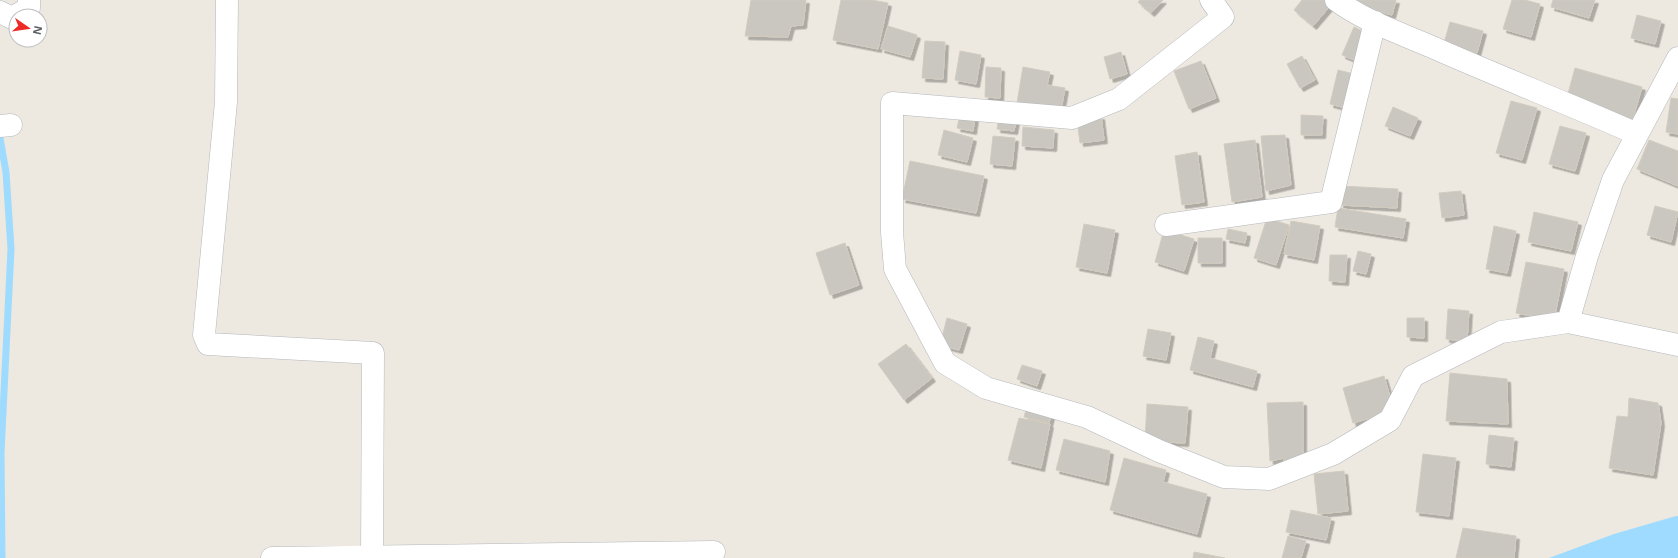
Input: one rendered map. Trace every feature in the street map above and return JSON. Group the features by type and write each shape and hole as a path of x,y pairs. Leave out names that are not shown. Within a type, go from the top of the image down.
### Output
{"street":[{"path":"0,12 12,18 29,8 29,0"},
{"path":"227,0 226,102 204,335 208,344 373,353 372,557"},
{"path":"1211,0 1223,17 1119,99 1072,118 892,103 892,232 895,269 945,363 986,388 1087,417 1159,451 1224,477 1269,479 1333,454 1390,420 1413,376 1500,332 1568,322 1678,345"},
{"path":"1336,0 1375,22 1488,72 1552,97 1637,134"},
{"path":"1166,225 1331,202 1375,22"},
{"path":"1568,322 1587,256 1613,180 1678,58"},
{"path":"272,558 714,552"}],"water":[{"path":"1678,516 1678,558 1549,558 1614,534"}],"building":[{"path":"751,0 806,0 803,25 791,26 788,37 745,36"},
{"path":"841,0 872,0 888,3 878,49 833,40"},
{"path":"1140,0 1163,0 1151,13 1138,2"},
{"path":"1302,0 1325,0 1331,5 1313,26 1294,10"},
{"path":"1355,0 1396,0 1392,15 1353,5"},
{"path":"1512,0 1525,0 1540,4 1531,37 1503,29"},
{"path":"1553,0 1595,0 1589,18 1551,7"},
{"path":"1637,15 1661,21 1655,44 1631,38"},
{"path":"1450,22 1483,31 1477,53 1444,43"},
{"path":"888,26 917,35 910,57 881,49"},
{"path":"1354,27 1371,35 1359,62 1342,55"},
{"path":"925,41 945,42 943,79 922,78"},
{"path":"960,51 981,55 976,84 955,80"},
{"path":"1121,52 1127,74 1110,79 1104,57"},
{"path":"1302,56 1315,80 1300,88 1287,64"},
{"path":"1201,61 1216,98 1189,109 1174,71"},
{"path":"986,67 1001,68 1000,98 985,97"},
{"path":"1023,67 1050,72 1047,85 1065,88 1061,110 1017,103"},
{"path":"1575,68 1642,87 1631,125 1566,101"},
{"path":"1338,70 1358,75 1350,109 1330,104"},
{"path":"1671,98 1678,99 1678,134 1666,132"},
{"path":"1511,101 1537,108 1522,160 1496,153"},
{"path":"1393,107 1418,118 1410,136 1385,126"},
{"path":"960,115 975,117 973,131 957,128"},
{"path":"1301,115 1323,116 1322,135 1301,135"},
{"path":"1101,116 1104,140 1080,143 1077,119"},
{"path":"999,117 1016,120 1014,131 997,129"},
{"path":"1560,126 1586,133 1575,171 1549,164"},
{"path":"1023,127 1054,130 1053,148 1022,146"},
{"path":"944,130 973,138 967,162 938,155"},
{"path":"1285,135 1291,185 1266,191 1261,136"},
{"path":"993,136 1015,138 1012,166 990,164"},
{"path":"1255,140 1262,197 1232,202 1224,144"},
{"path":"1649,140 1678,151 1678,186 1637,169"},
{"path":"1197,152 1204,202 1182,205 1175,156"},
{"path":"910,161 984,176 976,213 902,199"},
{"path":"1341,186 1398,189 1397,208 1340,205"},
{"path":"1461,191 1464,215 1442,218 1439,193"},
{"path":"1655,206 1678,212 1671,242 1647,235"},
{"path":"1338,208 1406,219 1403,238 1335,227"},
{"path":"1534,212 1578,222 1571,251 1528,242"},
{"path":"1267,218 1289,225 1276,265 1254,258"},
{"path":"1291,221 1320,226 1314,260 1284,254"},
{"path":"1084,224 1115,230 1107,273 1076,267"},
{"path":"1494,226 1516,231 1507,273 1486,269"},
{"path":"1228,229 1247,233 1245,243 1226,239"},
{"path":"1164,230 1194,239 1184,271 1155,262"},
{"path":"1198,238 1222,238 1222,263 1198,263"},
{"path":"845,243 859,285 830,295 816,253"},
{"path":"1358,251 1371,254 1366,274 1353,271"},
{"path":"1330,255 1347,255 1345,282 1329,281"},
{"path":"1526,262 1564,269 1554,320 1516,313"},
{"path":"1448,309 1469,311 1467,341 1446,339"},
{"path":"947,318 967,324 959,350 940,345"},
{"path":"1407,318 1424,318 1424,338 1407,337"},
{"path":"1148,329 1171,333 1166,360 1143,356"},
{"path":"1198,337 1214,341 1210,358 1257,371 1253,387 1190,370"},
{"path":"906,344 932,378 904,400 878,364"},
{"path":"1022,365 1042,371 1037,386 1017,379"},
{"path":"1450,373 1507,379 1508,424 1446,421"},
{"path":"1384,376 1394,411 1353,423 1343,388"},
{"path":"1629,398 1658,403 1661,423 1653,475 1609,468 1617,416 1628,417"},
{"path":"1303,402 1303,462 1284,464 1284,458 1270,461 1267,403"},
{"path":"1147,404 1188,407 1185,443 1145,441"},
{"path":"1026,410 1051,416 1049,423 1024,417"},
{"path":"1019,418 1050,424 1041,468 1008,460"},
{"path":"1489,435 1514,438 1511,467 1486,464"},
{"path":"1064,439 1110,451 1105,482 1056,470"},
{"path":"1423,454 1456,458 1449,516 1416,512"},
{"path":"1124,458 1166,470 1163,482 1207,494 1197,534 1110,510"},
{"path":"1344,471 1348,511 1318,514 1314,474"},
{"path":"1291,510 1331,518 1326,540 1286,532"},
{"path":"1463,528 1516,536 1514,558 1456,558"},
{"path":"1288,536 1306,541 1301,558 1282,558"},
{"path":"1194,552 1225,558 1193,558"}],"waterway":[{"path":"0,138 6,172 11,249 1,453 2,558"}]}
